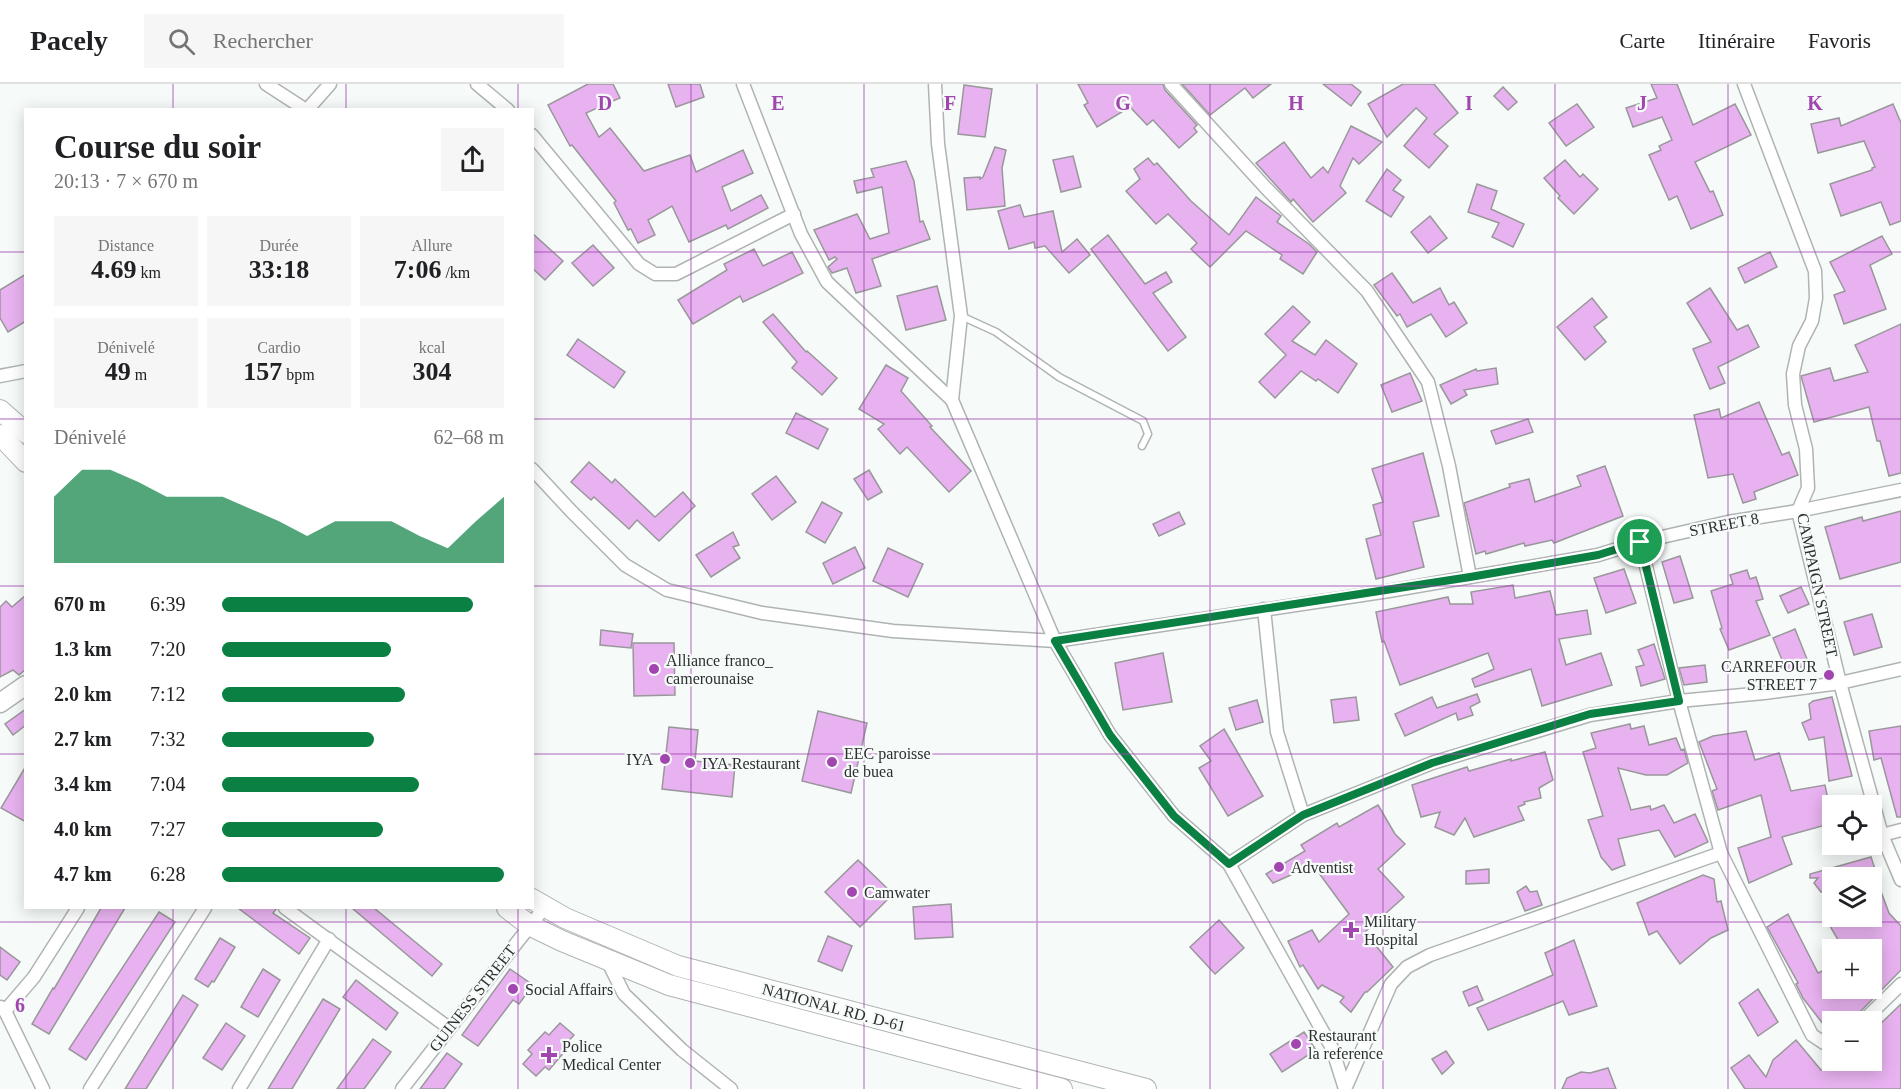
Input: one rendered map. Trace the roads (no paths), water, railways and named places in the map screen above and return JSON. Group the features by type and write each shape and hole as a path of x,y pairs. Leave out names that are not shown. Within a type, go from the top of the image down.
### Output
{"highway":[{"path":"0,410 24,432"},
{"path":"0,435 24,460"},
{"name":"NATIONAL RD. D-61","path":"538,903 586,928 678,966 1146,1089"},
{"name":"NATIONAL RD. D-61","path":"508,909 530,925 669,985 1062,1089"}],"main road":[{"path":"0,703 24,686"}],"street":[{"path":"266,84 303,108"},
{"path":"308,108 330,84"},
{"path":"477,84 505,108"},
{"path":"743,84 801,234 828,282 952,400 1055,641 1110,735 1174,816 1229,864 1332,1048 1345,1089 1390,984 1407,967 1430,955 1720,853"},
{"path":"935,84 938,144 961,316 952,400"},
{"path":"1171,84 1266,188 1367,291 1428,382 1449,466 1470,577"},
{"name":"CAMPAIGN STREET","path":"1744,84 1815,271 1816,298 1812,321 1799,346 1793,374 1795,405 1806,449 1808,488 1798,511 1840,683 1871,795"},
{"path":"534,137 639,264 655,274 676,274 794,214"},
{"path":"0,376 24,372"},
{"name":"STREET 8","path":"534,471 625,565 667,590 762,613 893,632 1055,641 1598,555 1640,542 1728,522 1798,511 1901,490"},
{"path":"1640,542 1679,701 1720,853 1812,1035 1822,1042"},
{"path":"1264,609 1277,732 1303,815"},
{"path":"1229,864 1303,815 1432,763 1590,714 1679,701 1840,683 1901,669"},
{"path":"1882,835 1901,830"},
{"name":"CAMPAIGN STREET","path":"1882,835 1901,880"},
{"name":"GUINESS STREET","path":"402,1089 530,925 538,903"},
{"path":"43,1089 3,1009 34,977 77,909"},
{"path":"90,1089 205,909"},
{"path":"286,909 449,1028"},
{"path":"239,1089 329,939"},
{"path":"607,960 624,994 682,1050 731,1089"},
{"path":"1873,1011 1901,984"}],"lane":[{"path":"961,316 996,332 1059,377 1143,422 1148,434 1142,446"}],"place":[{"name":"Alliance franco_ camerounaise","path":"654,669"},
{"name":"CARREFOUR STREET 7","path":"1829,675"},
{"name":"IYA","path":"665,759"},
{"name":"EEC paroisse de buea","path":"832,762"},
{"name":"IYA Restaurant","path":"690,763"},
{"name":"Adventist","path":"1279,867"},
{"name":"Camwater","path":"852,892"},
{"name":"Military Hospital","path":"1351,930"},
{"name":"Social Affairs","path":"513,989"},
{"name":"Restaurant la reference","path":"1296,1044"},
{"name":"Police Medical Center","path":"549,1055"}]}
